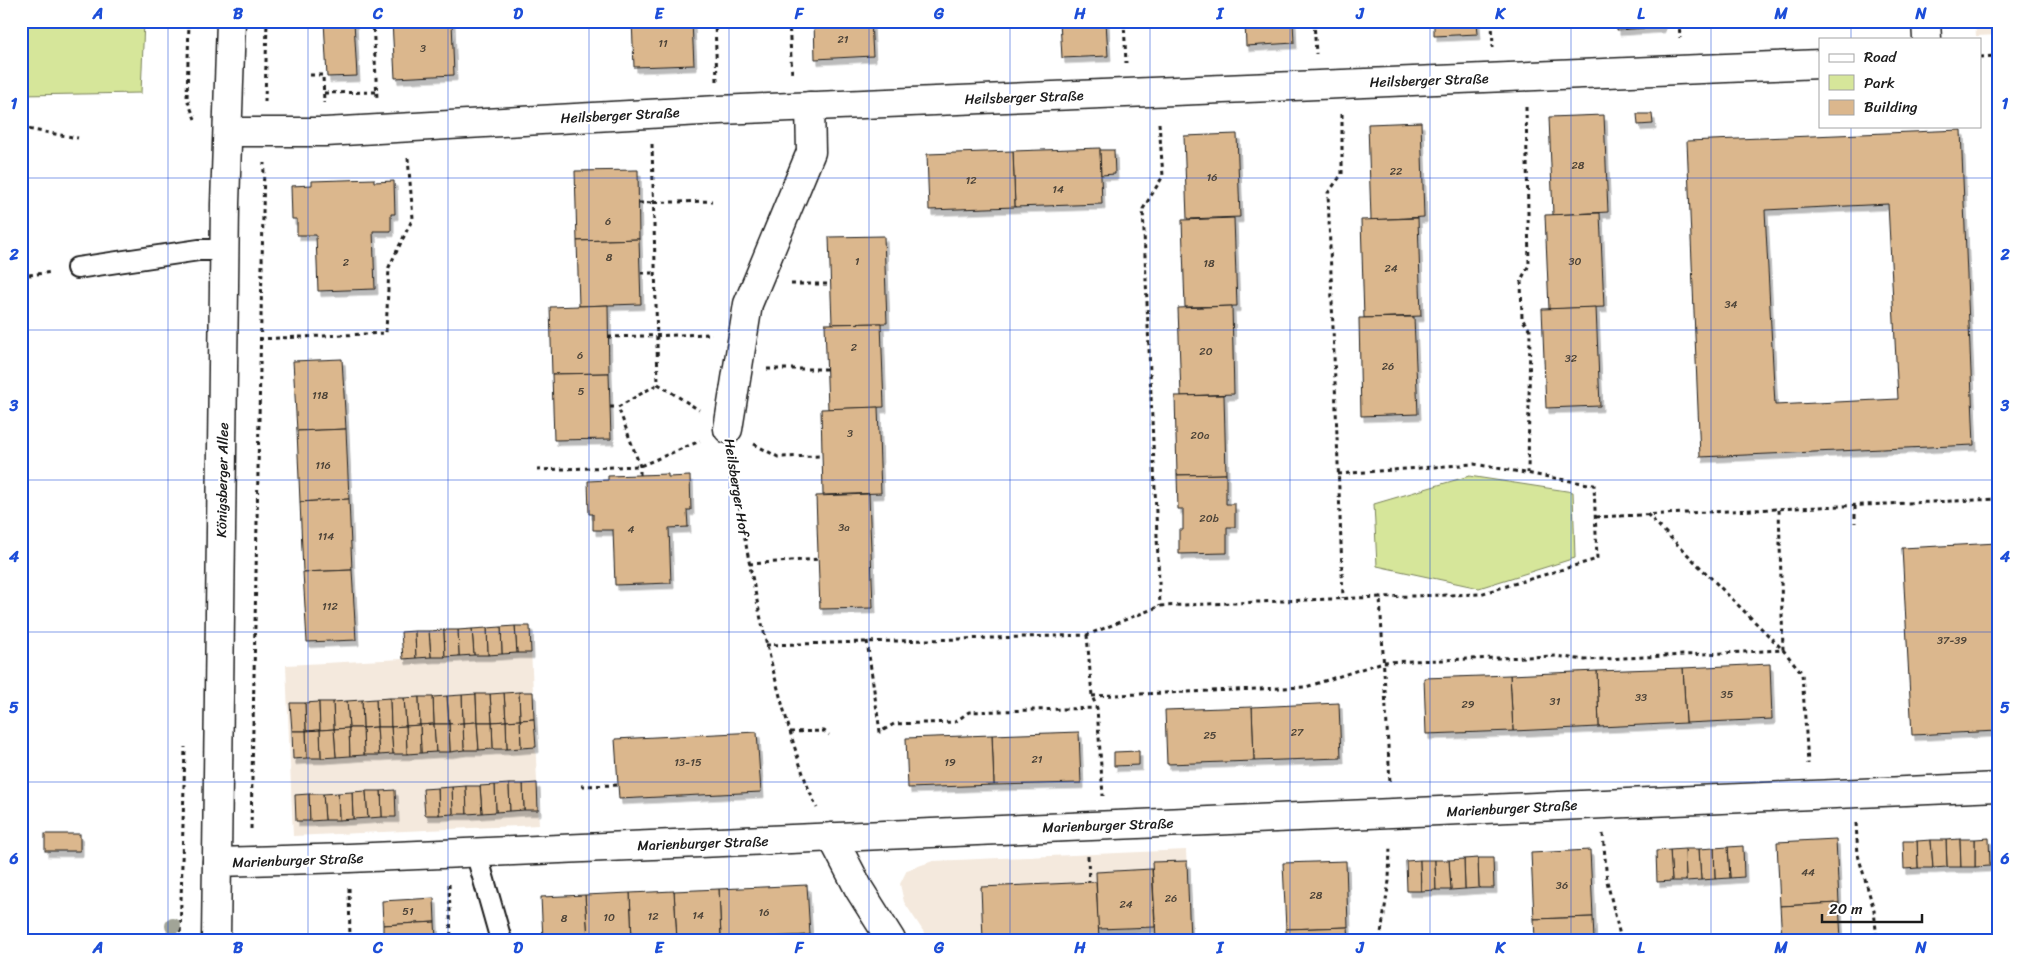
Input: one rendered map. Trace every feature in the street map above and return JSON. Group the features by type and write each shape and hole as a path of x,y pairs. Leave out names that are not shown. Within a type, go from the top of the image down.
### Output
{"street":[{"name":"Königsberger Allee","path":"216,940 225,250 231,21"},
{"path":"1926,21 1926,38"},
{"name":"Heilsberger Straße","path":"229,132 325,132 801,106 1819,64"},
{"name":"Heilsberger Hof","path":"728,429 748,304 811,152 801,106"},
{"name":"Marienburger Straße","path":"217,862 447,854 1998,787"},
{"path":"832,837 859,889 891,940"}],"lane":[{"path":"77,268 199,250 225,250"},
{"path":"476,852 501,940"}],"path":[{"path":"250,862 267,21"},
{"path":"374,21 378,129"},
{"path":"715,21 719,110"},
{"path":"790,21 801,106"},
{"path":"1124,21 1128,93"},
{"path":"1982,57 1998,56"},
{"path":"310,75 323,74 325,132"},
{"path":"1526,77 1529,265 1521,280 1522,319 1530,330 1528,473"},
{"path":"1342,83 1342,174 1328,193 1343,598"},
{"path":"1157,91 1162,176 1143,209 1160,606"},
{"path":"324,93 377,92"},
{"path":"651,114 658,384"},
{"path":"260,339 386,333 389,267 413,218 406,127"},
{"path":"21,128 78,138"},
{"path":"639,203 712,201"},
{"path":"640,273 656,273"},
{"path":"760,274 786,284 830,284"},
{"path":"608,337 742,334"},
{"path":"739,369 826,369"},
{"path":"610,408 618,408 658,384"},
{"path":"658,384 728,429 778,457 822,456"},
{"path":"618,408 640,466 640,475"},
{"path":"537,470 640,466 728,429"},
{"name":"Heilsberger Hof","path":"728,429 749,564 766,645 790,732 815,804 832,837"},
{"path":"766,645 1087,635 1160,606 1480,594 1597,559 1594,485 1474,464 1338,474"},
{"path":"1596,517 1998,499"},
{"path":"1855,506 1855,523"},
{"path":"1779,509 1783,650"},
{"path":"1647,514 1783,650 1802,673 1810,795"},
{"path":"749,564 819,559"},
{"path":"1380,597 1392,813 1388,881 1380,940"},
{"path":"1087,635 1092,696 1097,708 1106,825"},
{"path":"866,641 880,732 894,724 955,722 968,712 1097,708"},
{"path":"1092,696 1306,687 1384,662 1556,656 1585,660 1783,650"},
{"path":"790,732 824,730 829,735"},
{"path":"581,786 618,785"},
{"path":"1855,793 1858,855 1874,910 1878,940"},
{"path":"1601,804 1607,881 1621,940"},
{"path":"447,854 451,940"},
{"path":"349,858 350,940"}],"shaded area":[{"path":"1975,21 1998,21 1998,35 1976,36"},
{"path":"530,626 539,825 293,836 286,665 402,659 401,632"},
{"path":"1186,850 1190,940 929,940 904,902 900,884 907,870 933,861"}],"green space":[{"path":"21,21 144,21 141,93 21,95"},
{"path":"1469,476 1573,492 1575,558 1479,588 1377,566 1374,504"}],"building":[{"path":"324,21 354,21 357,76 327,77"},
{"path":"392,21 452,21 454,75 395,78"},
{"path":"632,21 692,21 694,65 634,67"},
{"path":"814,21 871,21 873,56 815,59"},
{"path":"1060,21 1106,21 1108,56 1062,58"},
{"path":"1245,21 1293,21 1294,43 1246,46"},
{"path":"1434,21 1477,21 1478,34 1434,36"},
{"path":"1617,21 1662,21 1662,27 1617,30"},
{"path":"1637,114 1652,114 1653,124 1638,125"},
{"path":"1604,115 1608,212 1553,215 1549,117"},
{"path":"1421,122 1424,217 1371,220 1368,124"},
{"path":"1961,130 1974,445 1700,457 1687,141","holes":["1888,204 1898,399 1775,405 1765,210"]},
{"path":"1237,134 1240,217 1187,219 1184,136"},
{"path":"1100,148 1102,204 1015,207 1013,151"},
{"path":"1100,150 1114,150 1115,174 1101,175"},
{"path":"1013,151 1015,207 929,210 927,154"},
{"path":"638,170 639,239 577,241 575,171"},
{"path":"374,179 374,182 394,181 395,214 391,214 391,231 373,231 375,289 318,291 316,235 297,235 297,219 292,219 291,186 312,185 312,181"},
{"path":"1600,213 1604,307 1549,309 1545,215"},
{"path":"1234,218 1237,306 1185,307 1182,220"},
{"path":"1418,218 1421,316 1364,318 1361,220"},
{"path":"884,236 887,323 832,324 829,237"},
{"path":"639,239 641,304 579,306 577,241"},
{"path":"608,305 609,373 552,374 550,307"},
{"path":"1232,306 1234,394 1181,396 1178,308"},
{"path":"1596,307 1600,406 1546,408 1542,309"},
{"path":"1414,317 1418,414 1361,416 1359,318"},
{"path":"881,323 884,407 828,409 825,324"},
{"path":"342,359 346,429 297,431 293,361"},
{"path":"609,373 611,439 554,440 552,374"},
{"path":"1224,395 1226,474 1177,475 1175,396"},
{"path":"878,407 881,493 823,495 821,409"},
{"path":"346,429 349,499 300,502 297,431"},
{"path":"668,474 668,477 690,476 691,510 687,510 688,527 669,528 671,583 615,585 613,530 593,530 593,514 589,514 588,481 608,480 608,476"},
{"path":"1226,474 1226,504 1235,504 1235,527 1227,527 1227,553 1179,554 1179,530 1183,530 1183,509 1178,509 1177,475"},
{"path":"869,494 873,608 820,609 816,496"},
{"path":"349,499 352,570 303,572 300,502"},
{"path":"1998,543 1998,731 1912,735 1902,548"},
{"path":"352,570 356,640 307,642 303,572"},
{"path":"515,626 530,626 531,653 517,653"},
{"path":"515,626 517,653 502,654 501,627"},
{"path":"501,627 502,654 488,655 487,628"},
{"path":"487,628 488,655 474,655 472,629"},
{"path":"472,629 474,655 459,656 458,630"},
{"path":"444,630 445,657 431,657 429,631"},
{"path":"444,630 458,630 459,656 445,657"},
{"path":"415,631 416,658 403,659 401,632"},
{"path":"415,631 429,631 431,657 416,658"},
{"path":"1770,664 1772,719 1686,723 1683,668"},
{"path":"1683,668 1686,723 1599,727 1597,671"},
{"path":"1597,671 1599,727 1513,731 1510,675"},
{"path":"1510,675 1513,731 1426,734 1424,678"},
{"path":"519,692 533,692 534,719 520,720"},
{"path":"519,692 520,720 506,721 504,693"},
{"path":"504,693 506,721 492,722 490,694"},
{"path":"476,694 477,722 463,723 462,695"},
{"path":"476,694 490,694 492,722 477,722"},
{"path":"462,695 463,723 449,724 447,696"},
{"path":"447,696 449,724 434,724 433,697"},
{"path":"419,697 420,725 406,726 404,698"},
{"path":"419,697 433,697 434,724 420,725"},
{"path":"390,698 391,727 377,727 376,699"},
{"path":"390,698 404,698 406,726 391,727"},
{"path":"376,699 377,727 363,728 362,700"},
{"path":"362,700 363,728 349,728 347,701"},
{"path":"347,701 349,728 334,729 333,702"},
{"path":"319,702 320,730 306,731 305,703"},
{"path":"319,702 333,702 334,729 320,730"},
{"path":"290,703 305,703 306,731 292,731"},
{"path":"1339,703 1341,758 1254,761 1252,707"},
{"path":"1252,707 1254,761 1167,764 1165,710"},
{"path":"534,719 536,747 521,748 520,720"},
{"path":"520,720 521,748 507,749 506,721"},
{"path":"506,721 507,749 493,749 492,722"},
{"path":"477,722 479,750 464,750 463,723"},
{"path":"477,722 492,722 493,749 479,750"},
{"path":"463,723 464,750 450,752 449,724"},
{"path":"434,724 436,752 421,753 420,725"},
{"path":"434,724 449,724 450,752 436,752"},
{"path":"420,725 421,753 407,754 406,726"},
{"path":"406,726 407,754 393,754 391,727"},
{"path":"377,727 379,755 364,755 363,728"},
{"path":"377,727 391,727 393,754 379,755"},
{"path":"349,728 350,756 336,757 334,729"},
{"path":"349,728 363,728 364,755 350,756"},
{"path":"334,729 336,757 321,758 320,730"},
{"path":"320,730 321,758 307,758 306,731"},
{"path":"292,731 306,731 307,758 293,759"},
{"path":"757,732 761,792 619,799 615,739"},
{"path":"1079,732 1081,783 994,785 992,735"},
{"path":"992,735 994,785 908,788 906,738"},
{"path":"1139,751 1139,765 1114,766 1114,752"},
{"path":"537,783 538,810 524,810 523,784"},
{"path":"509,784 510,811 496,812 495,785"},
{"path":"509,784 523,784 524,810 510,811"},
{"path":"495,785 496,812 482,813 480,786"},
{"path":"466,786 467,814 453,814 452,787"},
{"path":"466,786 480,786 482,813 467,814"},
{"path":"452,787 453,814 439,815 438,788"},
{"path":"438,788 439,815 425,815 423,789"},
{"path":"395,790 396,817 382,817 381,791"},
{"path":"366,791 368,818 353,819 352,792"},
{"path":"366,791 381,791 382,817 368,818"},
{"path":"352,792 353,819 339,820 338,793"},
{"path":"338,793 339,820 325,820 323,794"},
{"path":"309,794 310,821 296,821 295,795"},
{"path":"309,794 323,794 325,820 310,821"},
{"path":"45,834 80,834 80,851 45,851"},
{"path":"1989,838 1990,866 1975,867 1975,839"},
{"path":"1836,839 1839,903 1780,906 1777,842"},
{"path":"1960,839 1961,867 1947,867 1946,840"},
{"path":"1960,839 1975,839 1975,867 1961,867"},
{"path":"1931,840 1933,868 1918,868 1917,841"},
{"path":"1931,840 1946,840 1947,867 1933,868"},
{"path":"1903,841 1917,841 1918,868 1904,869"},
{"path":"1743,846 1744,877 1730,878 1728,847"},
{"path":"1728,847 1730,878 1715,879 1714,848"},
{"path":"1714,848 1715,879 1701,880 1699,849"},
{"path":"1685,849 1699,849 1701,880 1686,881"},
{"path":"1685,849 1686,881 1672,881 1670,850"},
{"path":"1590,850 1593,917 1534,919 1531,853"},
{"path":"1670,850 1672,881 1657,882 1656,851"},
{"path":"1478,858 1493,858 1494,888 1479,888"},
{"path":"1478,858 1479,888 1465,889 1464,859"},
{"path":"1464,859 1465,889 1451,890 1449,860"},
{"path":"1420,860 1421,891 1407,891 1406,861"},
{"path":"1420,860 1435,860 1436,890 1421,891"},
{"path":"1435,860 1449,860 1451,890 1436,890"},
{"path":"1187,861 1190,940 1156,940 1152,862"},
{"path":"1346,861 1348,927 1286,929 1283,863"},
{"path":"1152,869 1155,927 1098,929 1096,872"},
{"path":"1096,882 1099,940 983,940 981,887"},
{"path":"807,885 810,935 721,939 719,889"},
{"path":"719,889 721,939 677,940 674,891"},
{"path":"674,891 677,940 632,940 630,893"},
{"path":"630,893 632,940 588,940 585,895"},
{"path":"585,895 588,940 543,940 541,897"},
{"path":"434,898 435,922 383,925 382,901"},
{"path":"1839,903 1841,940 1782,940 1780,906"},
{"path":"1593,917 1594,940 1535,940 1534,919"},
{"path":"435,922 436,940 383,940 383,925"},
{"path":"1348,927 1349,940 1286,940 1286,929"},
{"path":"810,935 810,940 778,940 778,937"}]}
